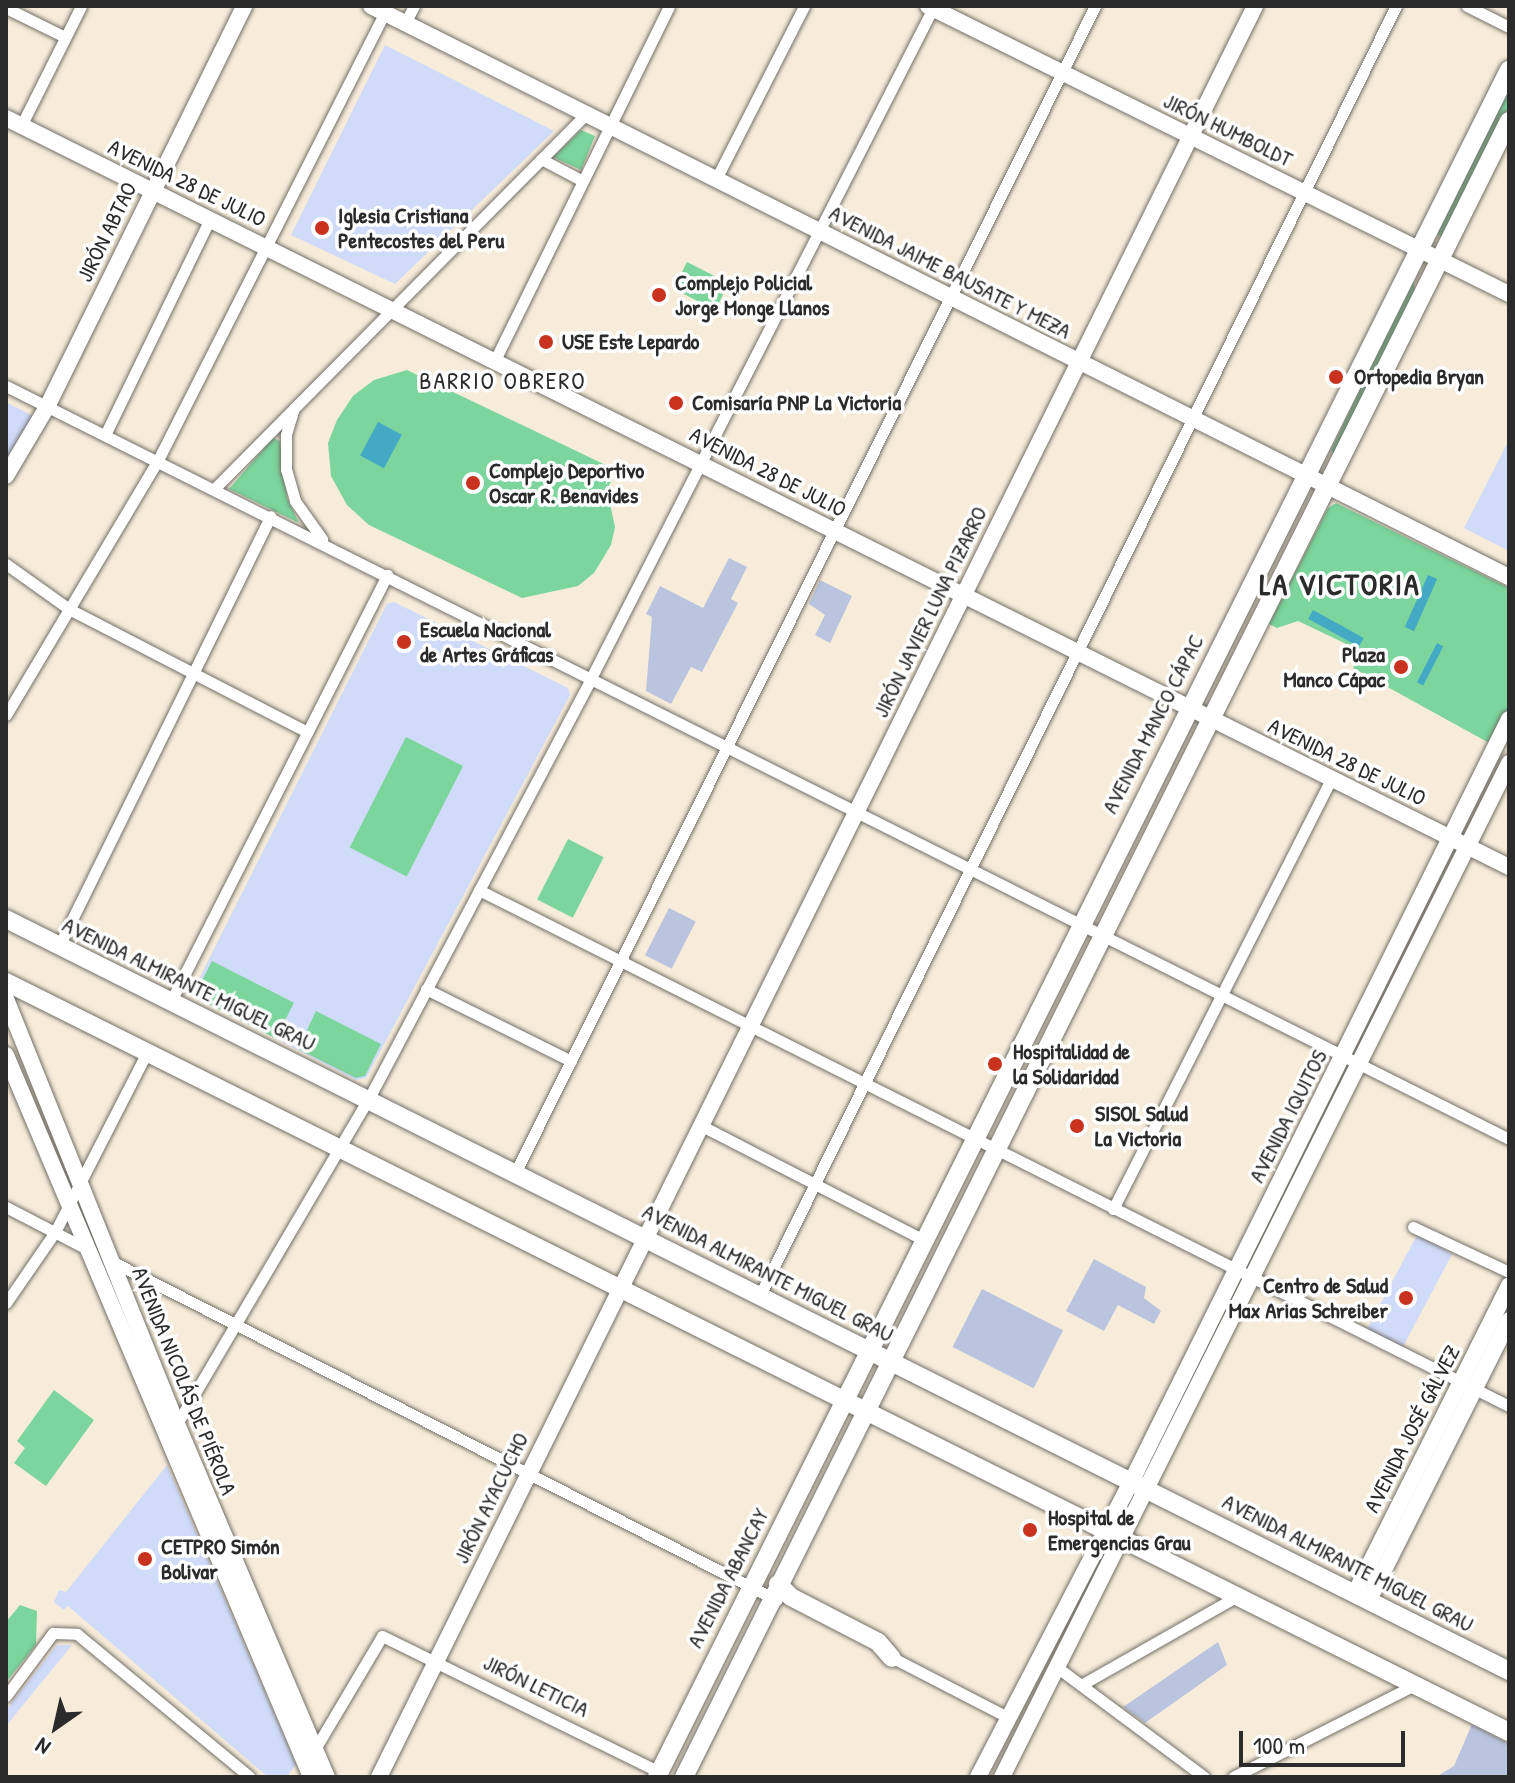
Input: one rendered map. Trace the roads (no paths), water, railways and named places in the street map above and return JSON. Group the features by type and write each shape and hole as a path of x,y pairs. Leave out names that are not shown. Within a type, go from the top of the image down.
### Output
{"main road":[{"name":"JIRÓN ABTAO","path":"6,476 47,407 244,6"},
{"name":"JIRÓN JAVIER LUNA PIZARRO","path":"642,1242 1255,6"},
{"name":"JIRÓN HUMBOLDT","path":"931,7 1509,294"},
{"name":"AVENIDA JAIME BAUSATE Y MEZA","path":"381,8 405,23 1509,577"},
{"name":"AVENIDA MANCO CÁPAC","path":"846,1399 1188,707 1307,477 1509,70"},
{"path":"684,1777 1509,121"},
{"name":"AVENIDA 28 DE JULIO","path":"14,122 1509,867"},
{"name":"AVENIDA IQUITOS","path":"981,1772 1107,1529 1137,1489 1251,1278 1451,837 1509,719"},
{"name":"AVENIDA IQUITOS","path":"1002,1777 1124,1538 1137,1489 1236,1270 1468,846 1509,763"},
{"name":"AVENIDA ALMIRANTE MIGUEL GRAU","path":"6,919 171,1001 366,1104 515,1173 642,1242 760,1295 867,1356 1362,1596 1509,1671"},
{"path":"6,982 146,1054 343,1146 1107,1529 1234,1598 1509,1732"},
{"name":"AVENIDA NICOLÁS DE PIÉROLA","path":"6,999 177,1424 327,1777"},
{"path":"7,1058 28,1052"},
{"name":"AVENIDA NICOLÁS DE PIÉROLA","path":"7,1058 166,1442 311,1777"},
{"name":"JIRÓN AYACUCHO","path":"379,1777 642,1242"},
{"name":"AVENIDA JOSÉ GÁLVEZ","path":"1362,1596 1467,1387 1509,1285"},
{"name":"AVENIDA JOSÉ GÁLVEZ","path":"1467,1387 1509,1320"},
{"name":"AVENIDA ABANCAY","path":"662,1775 750,1586 846,1399"},
{"path":"775,1591 878,1642 892,1658"},
{"path":"1054,1631 1072,1640"},
{"path":"981,1772 1002,1777"}],"street":[{"path":"14,122 81,6"},
{"path":"405,23 414,6"},
{"path":"495,360 669,6"},
{"path":"716,179 804,6"},
{"path":"515,1173 1095,6"},
{"path":"760,1295 1074,650 1396,6"},
{"path":"1467,6 1509,27"},
{"path":"166,1442 366,1104 590,680 931,7"},
{"path":"6,8 65,37"},
{"path":"6,715 158,460 381,8"},
{"path":"215,488 586,114"},
{"path":"541,159 583,181"},
{"path":"105,435 210,219"},
{"path":"6,386 271,516 590,680 969,866 1509,1139"},
{"path":"296,403 286,435 286,469 295,501 326,544"},
{"path":"59,946 190,673 271,516"},
{"path":"6,564 69,609 307,732"},
{"path":"171,1001 387,575"},
{"path":"1113,1209 1332,778"},
{"path":"479,890 1509,1406"},
{"path":"426,989 571,1061"},
{"path":"6,1303 55,1232 146,1054"},
{"path":"700,1125 924,1240"},
{"path":"6,1207 87,1249"},
{"path":"1413,1227 1509,1272"},
{"path":"111,1261 750,1586 775,1591"},
{"path":"1081,1685 1234,1598"},
{"path":"6,1696 53,1633 68,1632 85,1639 250,1777"},
{"name":"JIRÓN LETICIA","path":"315,1749 382,1636 662,1775"},
{"path":"892,1658 1009,1718"},
{"path":"1058,1668 1204,1777"},
{"path":"1233,1777 1412,1686"}],"water":[{"path":"378,422 402,435 384,468 360,456"},
{"path":"1428,575 1437,579 1414,631 1405,627"},
{"path":"1313,610 1364,638 1359,647 1308,619"},
{"path":"1437,643 1443,646 1423,685 1417,682"}],"place":[{"name":"Iglesia Cristiana Pentecostes del Peru","path":"322,228"},
{"name":"Complejo Policial Jorge Monge Llanos","path":"659,295"},
{"name":"USE Este Lepardo","path":"546,342"},
{"name":"Ortopedia Bryan","path":"1336,377"},
{"name":"Comisaría PNP La Victoria","path":"676,403"},
{"name":"Complejo Deportivo Oscar R. Benavides","path":"473,483"},
{"name":"Escuela Nacional de Artes Gráficas","path":"404,642"},
{"name":"Plaza Manco Cápac","path":"1401,667"},
{"name":"Hospitalidad de la Solidaridad","path":"995,1064"},
{"name":"SISOL Salud La Victoria","path":"1077,1126"},
{"name":"Centro de Salud Max Arias Schreiber","path":"1406,1298"},
{"name":"Hospital de Emergencias Grau","path":"1030,1530"},
{"name":"CETPRO Simón Bolivar","path":"145,1559"}],"district":[{"name":"BARRIO OBRERO","path":"503,381"},
{"name":"LA VICTORIA","path":"1340,584"}]}
